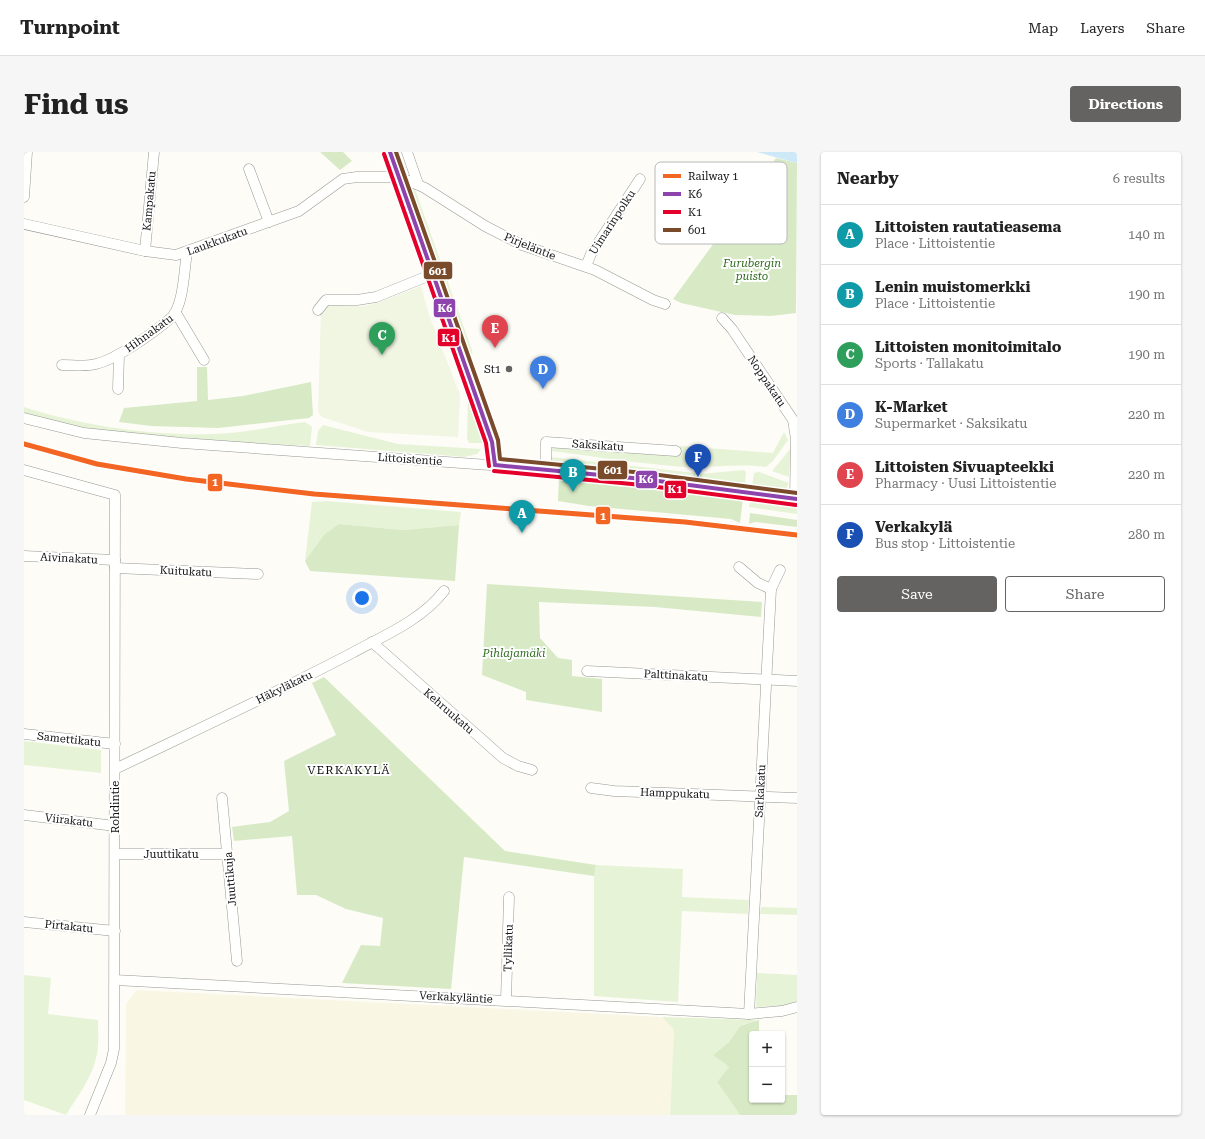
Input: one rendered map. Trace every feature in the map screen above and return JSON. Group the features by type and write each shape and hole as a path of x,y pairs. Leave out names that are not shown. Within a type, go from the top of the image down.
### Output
{"street":[{"path":"24,197 27,152"},
{"name":"Kampakatu","path":"145,251 154,152"},
{"path":"390,152 492,442 495,465"},
{"path":"407,152 418,184"},
{"path":"249,169 269,222"},
{"name":"Laukkukatu","path":"24,224 145,251 170,255 187,252 304,208 343,179 357,177 400,179"},
{"name":"Pirjeläntie","path":"400,179 418,184 507,238 535,250 586,266 605,274 653,300 665,304"},
{"name":"Uimarinpolku","path":"586,266 590,254 640,179"},
{"name":"Hihnakatu","path":"62,365 95,365 118,354 168,321 176,313 187,252"},
{"path":"318,310 326,300 370,299 390,293 432,274"},
{"path":"176,313 204,360"},
{"name":"Noppakatu","path":"722,318 732,329 793,413 795,433 796,499"},
{"path":"118,354 118,389"},
{"name":"Littoistentie","path":"24,418 84,433 182,443 546,469 796,499"},
{"name":"Saksikatu","path":"546,469 546,442 676,451"},
{"name":"Rohdintie","path":"24,470 115,495 115,931 113,1056 90,1115"},
{"name":"Aivinakatu","path":"24,556 115,564"},
{"name":"Kuitukatu","path":"115,564 258,574"},
{"path":"739,567 758,583 771,589"},
{"name":"Sarkakatu","path":"749,1014 765,680 771,589 780,570"},
{"name":"Häkyläkatu","path":"115,769 302,679 372,642 425,611 444,591"},
{"name":"Kehruukatu","path":"372,642 503,758 518,766 532,770"},
{"name":"Palttinakatu","path":"587,672 797,681"},
{"name":"Samettikatu","path":"24,734 115,744"},
{"name":"Hamppukatu","path":"591,788 614,791 797,798"},
{"name":"Juuttikuja","path":"222,798 237,960"},
{"name":"Viirakatu","path":"24,815 115,826"},
{"name":"Juuttikatu","path":"115,854 228,854"},
{"name":"Tyllikatu","path":"506,1000 509,897"},
{"name":"Pirtakatu","path":"24,922 115,931"},
{"name":"Verkakyläntie","path":"114,980 749,1014 782,1011 797,1007"}],"shaded area":[{"path":"137,990 662,1017 674,1030 670,1115 125,1115 126,1004"}],"green space":[{"path":"320,152 343,152 352,161 340,170"},
{"name":"Furubergin puisto","path":"776,158 797,163 796,313 771,316 735,315 681,303 673,299 713,244 787,244 787,162 773,162"},
{"path":"415,189 473,353 468,355 411,195 411,190"},
{"path":"421,286 429,315 460,395 458,437 368,432 322,417 318,412 321,312 323,307 334,305 369,305"},
{"path":"197,367 207,367 208,400 243,396 311,382 313,415 309,418 218,428 151,426 119,422 124,408 197,401"},
{"path":"468,393 483,443 469,443 467,439"},
{"path":"24,407 70,420 118,428 167,433 214,434 248,431 305,422 312,427 310,446 166,438 94,429 59,422 24,413"},
{"path":"323,425 398,444 481,449 477,454 465,457 316,445 318,431"},
{"path":"784,432 788,440 773,461 766,467 746,465 696,467 669,466 552,451 552,448 678,456 680,446 773,453"},
{"path":"791,448 789,477 772,471"},
{"path":"551,457 696,473 695,476 671,477 557,464 552,461"},
{"path":"744,470 746,472 745,485 700,477 700,474"},
{"path":"759,472 789,483 786,489 752,487 754,473"},
{"path":"559,477 743,498 740,523 731,519 589,506 558,501"},
{"path":"750,499 797,506 797,514 749,507"},
{"path":"326,501 461,512 459,525 403,530 339,524 305,561 312,502"},
{"path":"750,513 797,520 797,527 755,522 749,524"},
{"path":"339,524 403,530 459,525 455,581 310,571 305,561 325,534"},
{"name":"Pihlajamäki","path":"487,584 762,602 761,617 655,607 539,602 540,638 558,658 572,660 572,676 602,679 602,712 526,700 526,692 482,675"},
{"path":"324,677 505,851 596,865 594,876 464,857 451,989 342,983 361,945 380,946 383,918 346,909 316,895 297,895 292,836 234,841 232,827 270,822 289,811 284,761 336,735 312,683"},
{"path":"24,741 101,750 101,773 24,765"},
{"path":"596,865 683,869 682,897 749,900 748,914 682,911 678,1002 594,996 594,876"},
{"path":"761,907 797,908 797,915 760,914"},
{"path":"757,973 797,975 797,1001 781,1006 756,1007"},
{"path":"24,975 51,978 48,1014 98,1020 98,1046 95,1062 84,1086 66,1115 24,1100"},
{"path":"662,1017 759,1020 740,1026 729,1042 713,1055 729,1067 717,1082 740,1115 670,1115 674,1030"},
{"path":"759,1020 759,1031 749,1031 749,1103 785,1103 785,1095 797,1095 797,1115 740,1115 717,1082 729,1067 713,1055 729,1042 740,1026"}],"water":[{"path":"757,152 797,152 797,163"}],"rail line":[{"name":"1","path":"24,444 97,464 186,479 314,494 685,522 797,535"}],"transit line":[{"name":"K6","path":"390,152 492,442 495,465"},
{"name":"601","path":"396,152 498,440 500,459 644,473 797,493"},
{"name":"K1","path":"384,154 486,443 489,466"},
{"name":"K6","path":"495,465 643,479 797,499"},
{"name":"K1","path":"494,471 642,485 796,505"}],"place":[{"name":"Littoisten Sivuapteekki","path":"495,348"},
{"name":"Littoisten monitoimitalo","path":"382,355"},
{"name":"St1","path":"509,369"},
{"name":"K-Market","path":"543,389"},
{"name":"Verkakylä","path":"698,477"},
{"name":"Lenin muistomerkki","path":"573,492"},
{"name":"Littoisten rautatieasema","path":"522,533"}],"district":[{"name":"VERKAKYLÄ","path":"349,770"}]}
